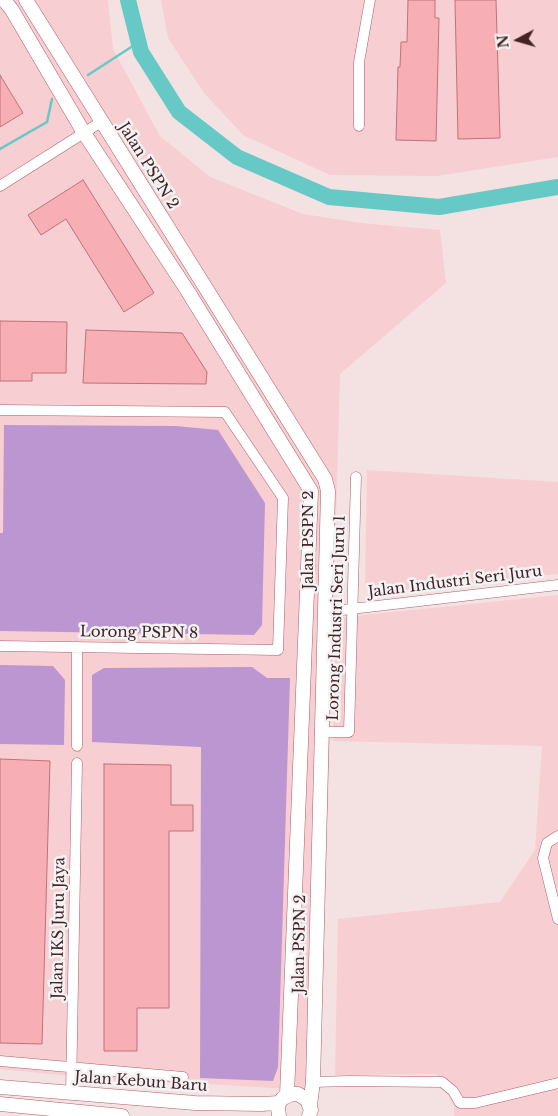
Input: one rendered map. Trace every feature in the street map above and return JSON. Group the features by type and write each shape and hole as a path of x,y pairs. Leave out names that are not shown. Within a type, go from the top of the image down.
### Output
{"street":[{"name":"Jalan PSPN 2","path":"4,0 12,10 84,133 186,290 311,491 282,1105"},
{"name":"Jalan PSPN 2","path":"26,0 325,479 328,491 313,1082 310,1112"},
{"path":"359,126 359,62 370,0"},
{"path":"0,186 101,122"},
{"name":"Lorong PSPN 8","path":"0,410 225,412 283,498 278,650 0,646"},
{"name":"Lorong Industri Seri Juru 1","path":"322,732 349,732 356,477"},
{"name":"Jalan Industri Seri Juru","path":"325,612 558,585"},
{"path":"77,647 77,746"},
{"name":"Jalan IKS Juru Jaya","path":"71,1092 76,763"},
{"path":"558,836 547,843 543,858 558,918"},
{"path":"0,1061 183,1077"},
{"path":"313,1082 350,1080 442,1082 453,1092 460,1103 475,1104 558,1083"},
{"name":"Jalan Kebun Baru","path":"0,1086 195,1103 282,1105"},
{"path":"282,1105 298,1094 307,1100 310,1112"},
{"path":"0,1104 122,1116"}],"shaded area":[{"path":"0,0 108,0 113,49 160,136 210,177 303,214 361,223 440,230 446,283 340,374 320,1091 192,1083 133,1082 0,1069"},
{"path":"161,0 558,0 558,157 437,176 330,175 243,135 204,93 168,38"},
{"path":"4,425 176,426 218,430 265,503 262,625 254,635 0,631 0,533 3,533"},
{"path":"367,470 558,482 558,574 371,594 365,586"},
{"path":"558,595 558,1116 454,1116 454,1106 437,1074 335,1075 338,919 500,902 535,850 542,746 333,741 335,618"},
{"path":"0,665 53,666 65,680 64,745 0,744"},
{"path":"252,667 267,678 290,678 278,1067 273,1081 200,1078 201,747 92,742 92,675 104,668"}],"building":[{"path":"408,0 435,0 435,18 439,18 436,141 396,140 398,67 400,67 401,42 407,42"},
{"path":"455,0 496,0 500,138 458,139"},
{"path":"0,75 23,113 0,127"},
{"path":"83,180 154,293 124,312 66,219 41,235 28,215"},
{"path":"0,321 67,322 66,373 32,373 32,381 0,381"},
{"path":"86,330 182,333 207,372 206,384 83,383"},
{"path":"0,759 50,761 42,1044 0,1043"},
{"path":"104,764 171,765 171,805 193,805 193,831 169,831 169,1008 137,1008 137,1051 104,1051"}],"waterway":[{"path":"128,0 141,52 179,112 237,157 329,197 439,207 558,187"},
{"path":"88,75 139,42"},
{"path":"0,149 47,122 52,99"}]}
